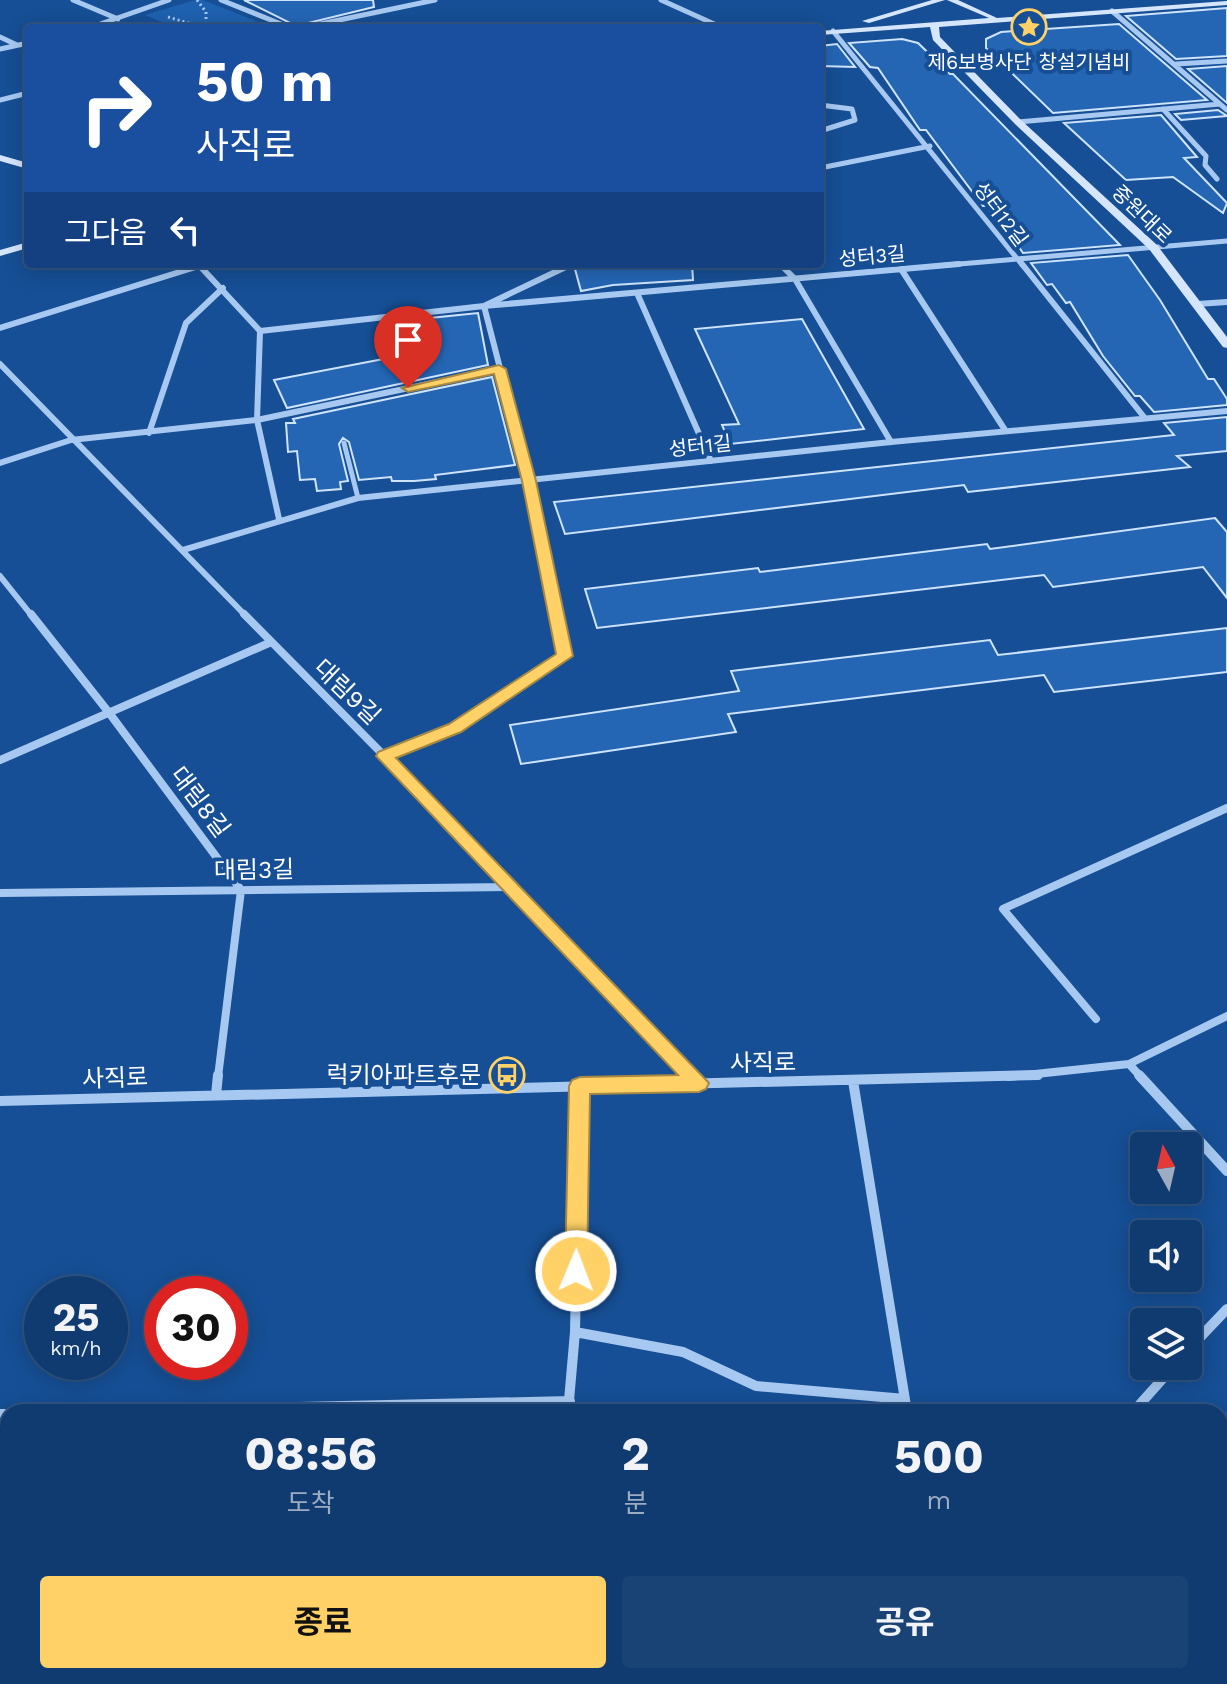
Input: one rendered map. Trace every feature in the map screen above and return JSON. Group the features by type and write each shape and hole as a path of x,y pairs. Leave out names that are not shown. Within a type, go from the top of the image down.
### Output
{"street":[{"path":"73,0 118,19"},
{"path":"102,24 169,0"},
{"path":"221,0 281,24"},
{"path":"320,24 435,0"},
{"path":"661,0 714,24"},
{"path":"833,31 946,0 999,19"},
{"path":"934,23 946,0"},
{"path":"824,32 1227,3"},
{"path":"1112,11 1227,110"},
{"name":"중원대로","path":"934,23 936,38 1018,122 1153,247 1227,345"},
{"name":"성터12길","path":"833,31 930,146 1015,259 1144,417"},
{"path":"0,37 18,45"},
{"path":"0,49 24,44"},
{"path":"1176,64 1227,61"},
{"path":"0,100 24,94"},
{"path":"1018,122 1220,104"},
{"path":"824,106 852,109 855,120 824,130"},
{"path":"1163,109 1206,156 1205,165 1217,179"},
{"path":"824,167 930,146"},
{"path":"0,158 24,165"},
{"name":"성터3길","path":"260,331 484,306 1227,241"},
{"path":"0,253 24,246"},
{"path":"0,328 188,268"},
{"path":"205,268 260,331 257,420 279,519"},
{"path":"384,756 455,728 565,656 529,481 484,306 565,268"},
{"path":"783,268 795,279 891,442"},
{"path":"901,269 1005,430"},
{"path":"149,433 186,323 223,288"},
{"path":"637,293 711,461"},
{"path":"1197,304 1227,302"},
{"name":"대림9길","path":"0,364 699,1083"},
{"path":"0,463 71,440 257,420 499,369"},
{"name":"성터1길","path":"183,550 358,498 1005,430 1227,411"},
{"name":"대림8길","path":"0,576 110,714 241,890"},
{"path":"0,760 269,643"},
{"path":"1096,1019 1003,909 1227,808"},
{"name":"대림3길","path":"0,893 509,887"},
{"path":"216,1095 241,890"},
{"name":"사직로","path":"0,1101 1025,1077 1129,1064 1227,1016"},
{"path":"1129,1064 1188,1132 1227,1171"},
{"path":"853,1081 906,1404"},
{"path":"569,1404 575,1332 580,1086"},
{"path":"1202,1335 1227,1309"},
{"path":"575,1332 683,1352 756,1386 905,1399"},
{"path":"1140,1404 1162,1380"}],"lane":[{"path":"344,443 358,498"}],"path":[{"path":"197,0 204,7 207,24"},
{"path":"166,16 192,24"}],"shaded area":[{"path":"203,0 263,24 166,24 145,15"}],"building":[{"path":"244,0 373,0 374,7 304,24 292,24"},
{"path":"1227,8 1227,56 1176,59 1126,16"},
{"path":"1119,24 1207,100 1053,113 986,48 986,39 1001,32"},
{"path":"902,39 918,43 953,74 1120,245 1023,253 1012,237 1008,238 987,206 983,206 926,130 920,130 878,68 870,67 849,43"},
{"path":"837,44 855,67 824,66 824,46"},
{"path":"1227,66 1227,103 1188,69"},
{"path":"1218,110 1227,116 1181,120 1175,114"},
{"path":"1161,115 1197,157 1184,158 1227,203 1223,213 1173,177 1126,180 1064,123"},
{"path":"1128,255 1160,300 1208,379 1214,379 1227,399 1227,405 1154,412 1140,396 1135,396 1103,356 1070,302 1066,303 1052,284 1047,285 1031,263"},
{"path":"692,268 693,280 613,285 581,291 575,269"},
{"path":"478,313 488,365 287,408 274,380 420,352 417,335 433,338 430,318"},
{"path":"802,319 864,429 730,444 722,425 739,424 695,329"},
{"path":"492,377 515,465 435,475 436,479 392,481 391,477 359,480 349,442 343,438 339,444 348,481 340,482 341,489 317,491 315,479 300,480 297,451 288,452 286,423 295,423 293,419"},
{"path":"1227,417 1227,451 1177,456 1190,467 968,492 964,485 565,534 554,502 1174,435 1164,423"},
{"path":"1215,518 1227,532 1227,598 1203,567 1053,587 1044,575 597,628 585,589 758,568 760,572 987,544 990,549"},
{"path":"1227,628 1227,672 1054,692 1044,675 728,714 736,732 521,764 510,725 739,691 731,671 990,640 998,655"}],"place":[{"name":"제6보병사단 창설기념비","path":"1029,27"},
{"name":"럭키아파트후문","path":"507,1075"}],"route":[{"path":"408,388 499,369 529,481 565,656 455,728 384,756 699,1083 580,1086 576,1271"}]}
